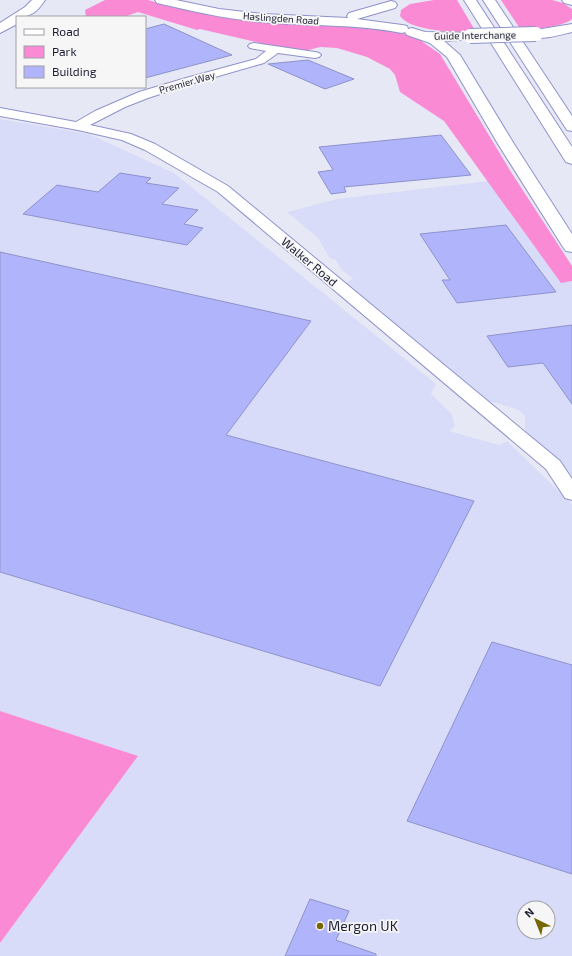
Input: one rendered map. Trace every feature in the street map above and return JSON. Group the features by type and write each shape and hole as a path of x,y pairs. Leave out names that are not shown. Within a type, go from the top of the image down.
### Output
{"main road":[{"path":"21,16 39,0"},
{"name":"Haslingden Road","path":"161,0 192,8 236,15 276,19 363,22 407,30"},
{"name":"Haslingden Road","path":"171,0 204,8 245,14 308,18 358,15 398,2"},
{"path":"470,0 572,159"},
{"path":"489,0 572,127"},
{"path":"568,0 572,2"},
{"path":"398,2 387,11 387,17 393,24 437,42 453,55 506,144 572,247"},
{"path":"0,29 16,19"},
{"name":"Guide Interchange","path":"407,30 443,36 470,36 536,34 572,28"}],"street":[{"path":"254,46 315,55"},
{"name":"Premier Way","path":"78,126 106,110 147,94 260,61 275,50"},
{"name":"Walker Road","path":"0,112 78,126 126,137 140,142 223,189 553,465 572,494"}],"shaded area":[{"path":"0,119 89,134 174,173 436,384 431,394 451,413 455,426 449,431 499,445 507,441 572,504 572,956 0,956 0,943 138,756 0,711"},
{"path":"505,179 572,283 572,480 525,435 525,416 519,410 485,401 347,284 347,282 353,279 340,268 336,260 330,258 317,237 287,212 337,199"}],"green space":[{"path":"105,0 148,0 171,7 238,19 277,23 331,24 393,30 417,38 440,54 511,172 572,266 572,281 561,283 444,121 400,92 395,75 390,69 367,57 337,48 320,47 305,51 259,44 260,43 200,29 197,30 138,12 127,16 86,16 85,10"},
{"path":"434,0 457,0 476,32 447,31 424,28 406,21 400,16 401,10 410,4"},
{"path":"501,0 552,0 563,3 572,9 572,19 568,22 555,26 521,30"},
{"path":"0,711 138,756 0,943"}],"building":[{"path":"164,24 232,55 146,78 146,29"},
{"path":"308,60 354,79 325,89 268,64"},
{"path":"441,135 471,175 344,187 346,192 331,194 318,172 333,170 319,147"},
{"path":"120,173 151,178 146,183 179,188 162,204 198,210 184,224 203,228 187,245 23,214 57,185 98,192"},
{"path":"506,225 556,292 457,303 442,280 450,280 420,234"},
{"path":"0,252 311,321 226,435 474,501 380,686 0,572"},
{"path":"572,325 572,404 543,363 508,367 487,336"},
{"path":"492,642 572,665 572,874 407,821"},
{"name":"Mergon UK","path":"310,899 349,911 336,940 376,954 376,956 285,956"}],"place":[{"name":"Mergon UK","path":"320,926"}]}
